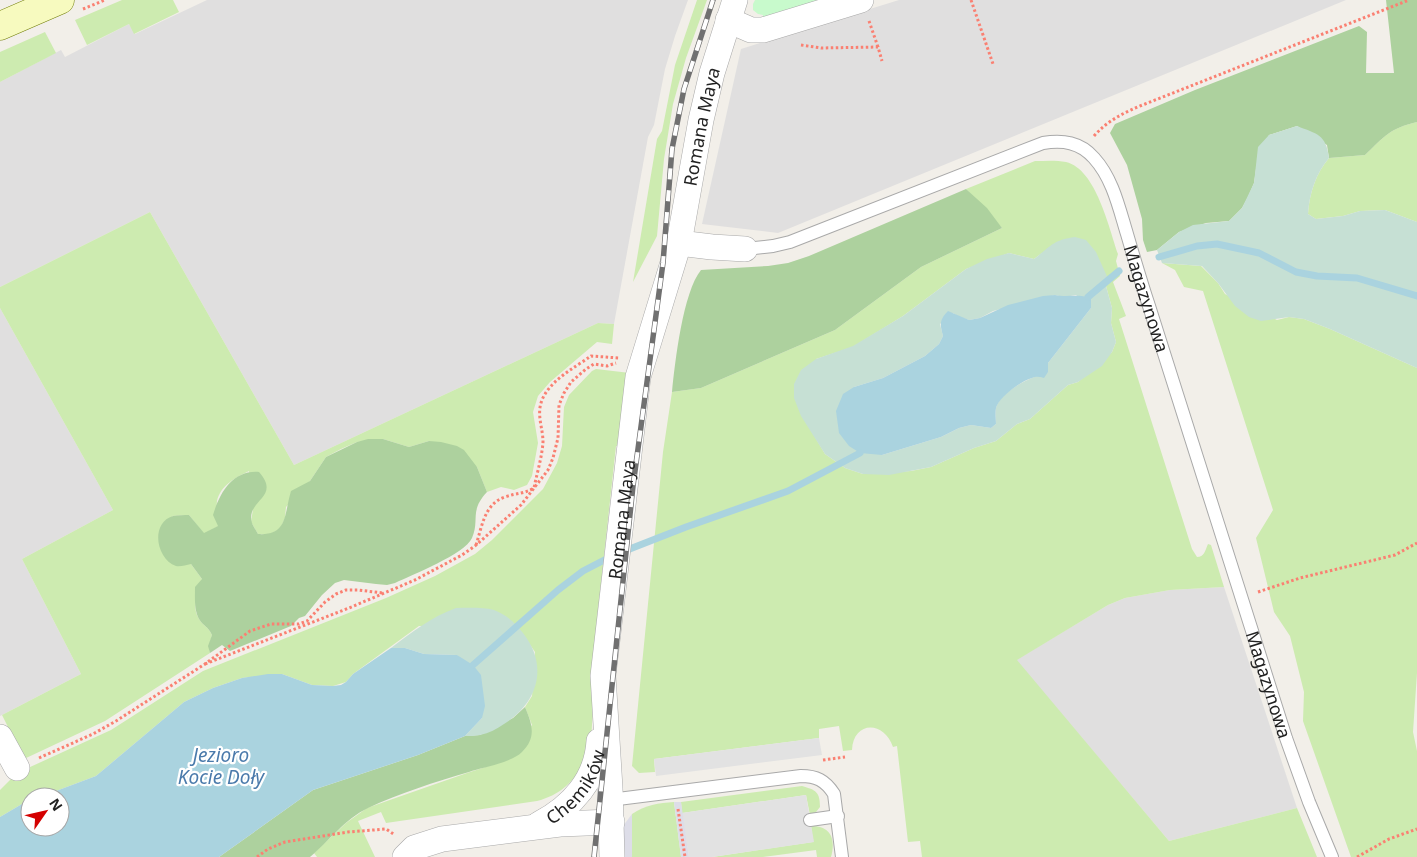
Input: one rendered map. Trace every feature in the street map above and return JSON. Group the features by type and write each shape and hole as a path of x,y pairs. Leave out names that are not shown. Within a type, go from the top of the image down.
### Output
{"main road":[{"path":"0,26 60,0"}],"street":[{"path":"732,10 751,30 763,30 864,8"},
{"name":"Romana Maya","path":"612,857 611,803 615,645 636,460 678,249 701,120 712,73 732,10"},
{"path":"678,249 745,249"},
{"name":"Romana Maya","path":"611,803 603,676 615,645"},
{"name":"Chemików","path":"534,827 565,807 578,794 593,770 598,757 603,676"},
{"path":"0,737 16,768"},
{"name":"Chemików","path":"409,852 442,838 560,824 611,803"}],"lane":[{"path":"745,249 790,242 1043,143 1059,141 1084,148"},
{"name":"Magazynowa","path":"1084,148 1095,158 1104,172 1116,199 1286,738 1309,802 1332,857"},
{"path":"611,803 675,791 812,776 829,786 834,794 842,857"},
{"path":"810,820 838,816"}],"path":[{"path":"972,0 992,64"},
{"path":"1084,148 1103,126 1121,114 1409,0"},
{"path":"864,8 882,61"},
{"path":"795,44 822,48 878,47"},
{"path":"475,546 488,509 503,498 526,493 534,488 543,442 541,403 546,393 558,380 591,356 619,358"},
{"path":"205,664 384,593 433,571 475,546 521,505 545,475 553,458 558,438 559,405 564,393 586,368 594,364"},
{"path":"1242,598 1300,578 1395,555 1417,543"},
{"path":"16,768 116,722 205,664 250,631 271,624 299,624 307,621 325,602 346,590 384,593"},
{"path":"675,791 684,837 685,857"},
{"path":"258,857 268,849 285,842 348,832 386,829 409,852"},
{"path":"1356,857 1389,838 1417,829"}],"shaded area":[{"path":"207,0 688,0 665,69 654,125 648,137 614,324 598,323 294,465 150,212 0,287 0,82 61,50 65,57 129,24 135,34"},
{"path":"899,0 1346,0 778,233 702,224 741,49"},
{"path":"0,308 113,510 22,559 81,674 0,716"},
{"path":"1224,587 1297,808 1169,841 1016,660 1108,605 1125,598 1170,590"},
{"path":"819,738 822,755 656,776 654,759"},
{"path":"806,795 814,842 712,857 689,857 682,813"},
{"path":"674,802 681,802 689,857 681,857"},
{"path":"632,814 632,857 623,857 623,826"}],"green space":[{"path":"122,0 173,0 179,12 134,34 129,24 87,45 75,20"},
{"path":"697,0 707,0 686,58 673,104 664,159 657,236 633,282 657,139 662,131 675,65"},
{"path":"755,0 830,0 763,22 763,15 753,10"},
{"path":"1386,0 1417,0 1417,122 1394,130 1365,155 1329,158 1327,145 1297,126 1269,135 1248,197 1242,208 1229,221 1206,223 1179,232 1157,250 1147,252 1143,240 1142,219 1127,165 1110,133 1115,124 1195,90 1359,26 1367,32 1366,73 1394,73"},
{"path":"45,32 56,53 0,82 0,52"},
{"path":"1417,122 1417,222 1385,210 1360,211 1343,216 1316,219 1308,214 1314,184 1320,170 1329,158 1365,155 1394,130"},
{"path":"1297,126 1315,133 1323,139 1329,158 1320,170 1314,184 1308,214 1316,219 1343,216 1360,211 1385,210 1417,222 1417,368 1304,319 1289,317 1261,321 1249,317 1235,306 1218,283 1202,266 1162,263 1157,250 1179,232 1193,225 1229,221 1242,208 1254,183 1258,147 1269,135"},
{"path":"1035,161 1066,162 1076,167 1086,176 1106,215 1118,254 1116,261 1120,276 1113,282 1126,316 1119,319 1192,549 1197,557 1199,557 1204,553 1208,544 1211,545 1224,587 1170,590 1125,598 1108,605 1017,660 1169,841 1297,808 1317,857 922,857 920,841 908,842 897,746 893,747 889,738 876,728 863,729 854,740 852,750 843,751 839,726 819,729 819,738 654,759 655,772 639,773 632,766 663,452 672,392 701,388 835,330 921,267 1002,228 966,189","holes":["1009,253 1034,259 1042,253 1106,286 1112,308 1111,323 1116,342 1112,352 1078,382 1068,385 1030,419 1017,424 996,441 974,448 931,467 911,471 863,474 845,468 825,454 815,437 816,359 853,347 903,316 966,269"]},
{"path":"966,189 987,208 1002,228 921,267 835,330 701,388 672,392 685,310 689,294 701,270 788,263 809,256"},
{"path":"150,212 294,465 598,323 614,324 612,344 597,342 550,382 538,396 533,412 538,443 532,476 527,485 514,490 501,487 487,492 477,467 429,441 409,447 383,439 357,442 326,457 310,481 286,507 285,518 280,529 270,534 258,534 251,522 253,509 249,471 229,483 221,491 217,501 219,526 204,534 189,515 172,516 191,564 202,579 195,604 199,619 212,635 209,646 210,653 105,721 24,759 2,715 81,674 22,559 113,510 0,308 0,287"},
{"path":"1075,237 1086,240 1096,252 1110,283 1106,286 1112,308 1111,323 1116,342 1112,352 1102,366 1078,382 1068,385 1030,419 1017,424 996,441 974,448 931,467 889,475 863,474 845,468 825,454 801,416 794,398 794,384 801,370 816,359 853,346 903,316 966,269 987,259 1009,253 1034,259 1053,244","holes":["1055,295 1064,297 1076,295 1091,308 1048,363 1048,372 1018,385 999,401 996,410 996,424 991,428 971,425 959,428 941,437 882,455 854,387 883,378 925,356 939,344 943,336 940,324 953,313 969,320 980,318 993,311"]},
{"path":"1162,263 1201,266 1218,283 1225,294 1277,320 1289,317 1304,319 1417,368 1417,673 1413,732 1417,751 1417,857 1351,857 1303,721 1304,692 1290,636 1274,612 1256,538 1273,510 1203,291 1184,287 1175,270"},
{"path":"596,369 630,373 622,447 616,446 591,675 595,676 591,741 585,762 566,787 547,798 537,801 386,823 381,812 358,821 375,857 317,857 314,853 346,823 367,808 507,760 532,725 525,707 532,696 535,652 517,626 419,626 353,674 346,682 333,686 312,685 282,674 242,678 213,688 184,702 96,776 67,787 20,787 20,805 0,817 0,790 17,773 111,730 203,671 386,598 435,576 475,554 492,540 543,489 557,463 562,446 564,407 569,395"},
{"path":"368,439 383,439 409,447 429,441 441,442 464,450 477,467 487,492 476,510 472,538 459,551 449,557 395,583 387,585 344,580 335,583 322,595 305,616 299,618 291,626 230,651 222,645 210,653 208,646 212,635 197,615 195,600 195,587 202,579 191,564 176,566 164,556 158,541 161,526 173,516 189,515 204,533 218,526 213,515 219,498 229,484 242,475 250,472 259,472 267,488 253,509 251,515 252,523 258,534 268,534 280,527 283,522 291,491 310,481 326,457 357,442"},
{"path":"456,608 489,609 503,614 523,633 536,658 536,683 532,695 525,706 501,726 490,732 474,736 465,736 482,718 457,655 424,654 405,648 391,648 430,620"},
{"path":"525,707 532,730 530,741 522,752 511,759 418,788 368,808 352,818 310,857 219,857 313,790 418,755 465,736 480,735 513,718"},
{"path":"802,786 814,790 819,798 820,807 810,815 806,795 682,813 681,802"},
{"path":"674,802 681,857 632,857 632,814 652,805"},
{"path":"811,826 823,828 830,835 833,845 831,857 817,857 816,850 763,857 712,857 813,842"}],"water":[{"path":"1043,296 1087,297 1091,299 1091,308 1048,363 1048,372 1044,378 1034,377 1027,380 1001,399 996,408 996,424 991,428 971,425 959,428 941,437 882,455 860,453 849,446 839,433 836,411 843,394 854,387 883,378 925,356 939,344 943,336 942,320 948,311 969,320 980,318 1008,305"},
{"name":"Jezioro Kocie Doły","path":"391,648 405,648 424,654 457,655 473,665 481,675 485,706 482,718 465,736 418,755 313,790 219,857 0,857 0,817 20,805 20,837 70,837 70,787 67,787 96,776 184,702 213,688 242,678 282,674 312,685 333,686 346,682 353,674"}],"waterway":[{"path":"1159,257 1197,246 1217,244 1259,253 1296,272 1317,276 1357,278 1417,296"},
{"path":"1088,297 1119,271"},
{"path":"622,552 788,491 860,453"},
{"path":"473,665 558,590 583,571 612,556"}],"railway":[{"path":"594,857 633,486 663,263 672,149 684,89 713,0"}]}
